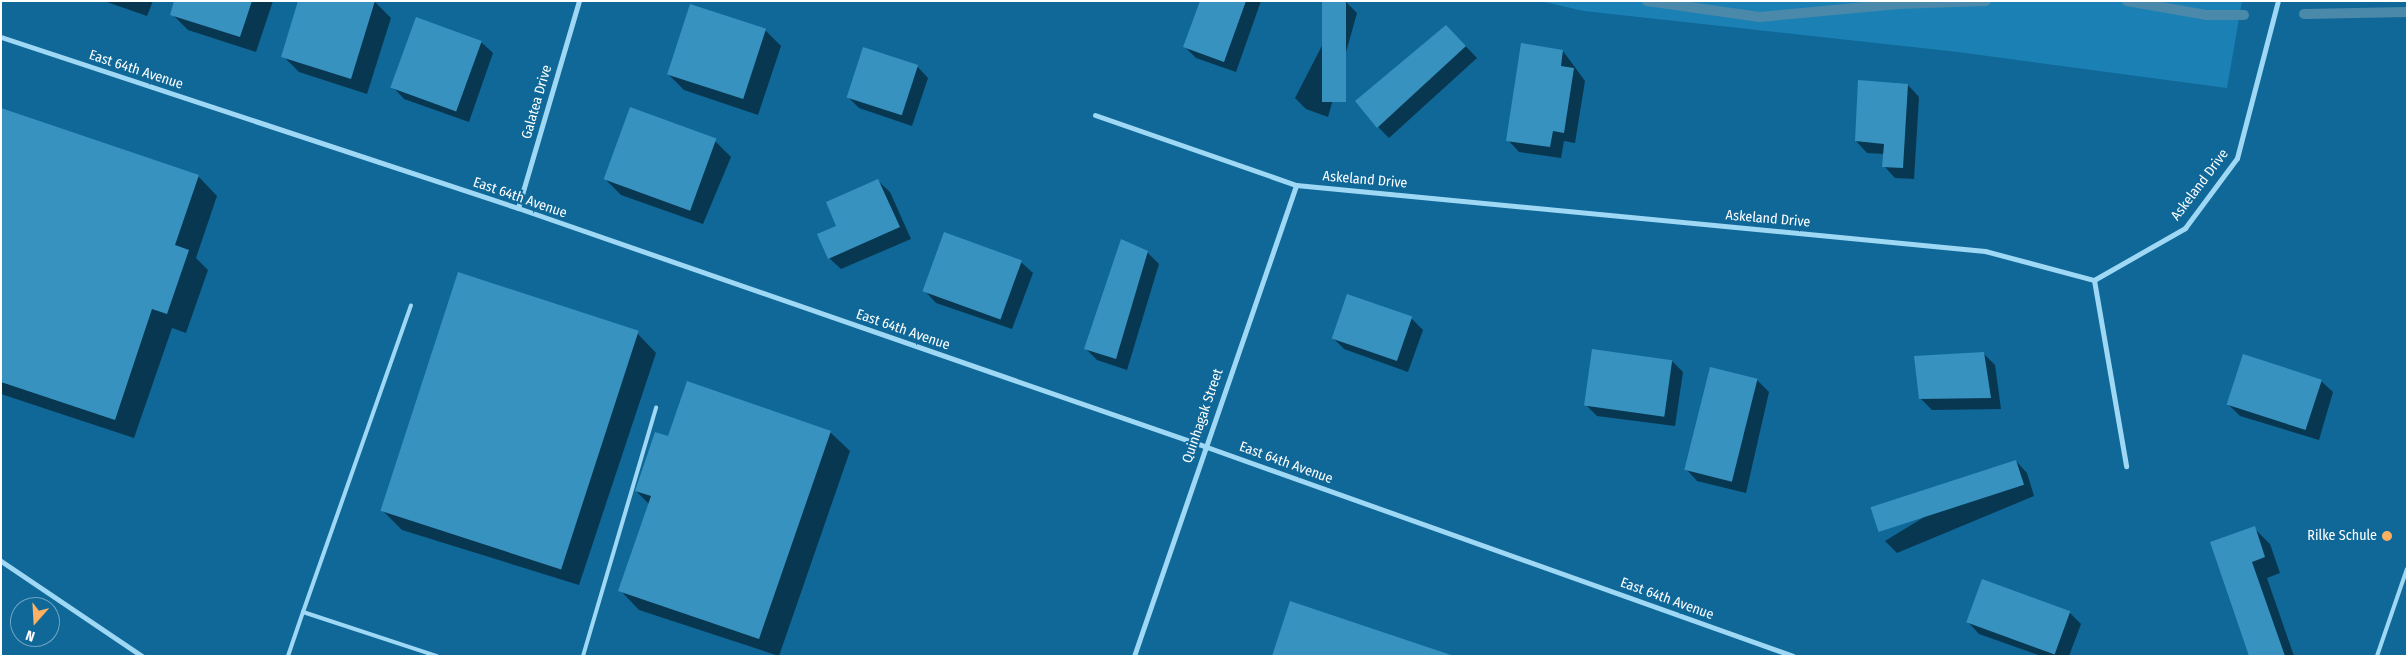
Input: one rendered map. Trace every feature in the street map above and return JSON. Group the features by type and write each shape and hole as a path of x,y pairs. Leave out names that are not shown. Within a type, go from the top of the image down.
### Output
{"street":[{"name":"Galatea Drive","path":"518,208 579,1"},
{"name":"Askeland Drive","path":"1095,115 1296,185 1985,251 2094,280 2185,228 2237,158 2278,1"},
{"name":"East 64th Avenue","path":"1,37 518,208 1204,446 1793,656"},
{"name":"Quinhagak Street","path":"1134,656 1204,446 1296,185"},
{"path":"2094,280 2126,466"},
{"path":"1,561 142,656"}],"lane":[{"path":"288,656 411,305"},
{"path":"582,656 656,408"},
{"path":"2377,656 2407,569"},
{"path":"303,612 438,656"}],"shaded area":[{"path":"1540,1 2242,1 2227,88 1958,52 1584,11"}],"building":[{"path":"174,1 252,1 240,37 170,15"},
{"path":"298,1 375,1 351,79 281,57"},
{"path":"1200,1 1246,1 1224,62 1183,47"},
{"path":"1322,1 1346,1 1346,102 1322,102"},
{"path":"690,4 766,29 743,99 667,74"},
{"path":"416,17 482,41 456,111 390,87"},
{"path":"1446,25 1466,46 1377,128 1355,101"},
{"path":"1521,43 1563,50 1561,66 1574,68 1564,133 1553,131 1550,147 1506,141"},
{"path":"863,47 918,65 902,115 847,97"},
{"path":"1858,80 1908,84 1903,168 1882,167 1884,144 1855,141"},
{"path":"630,107 716,138 690,211 604,179"},
{"path":"1,108 199,175 175,245 189,250 167,314 152,309 115,420 1,382"},
{"path":"878,179 900,227 828,259 817,234 836,226 826,202"},
{"path":"944,232 1022,260 1000,320 922,291"},
{"path":"1121,239 1148,251 1116,359 1084,349"},
{"path":"458,272 639,331 561,569 380,511"},
{"path":"1347,294 1412,316 1397,361 1332,338"},
{"path":"1592,349 1672,360 1664,417 1584,405"},
{"path":"1984,352 1991,398 1919,399 1914,356"},
{"path":"2243,354 2322,380 2306,430 2227,404"},
{"path":"1710,367 1758,379 1732,482 1684,470"},
{"path":"687,381 831,431 759,639 618,591 651,496 635,491 655,432 668,436"},
{"path":"2016,460 2024,485 1879,532 1870,507"},
{"path":"2255,526 2265,557 2252,562 2285,656 2249,656 2210,542"},
{"path":"1982,579 2070,611 2055,654 1966,622"},
{"path":"1290,601 1451,655 1451,656 1272,656"}],"waterway":[{"path":"1647,1 1760,17 1898,4 1986,1"},
{"path":"2127,1 2206,15 2244,15"},
{"path":"2304,14 2407,12"}],"place":[{"name":"Rilke Schule","path":"2387,536"}]}
